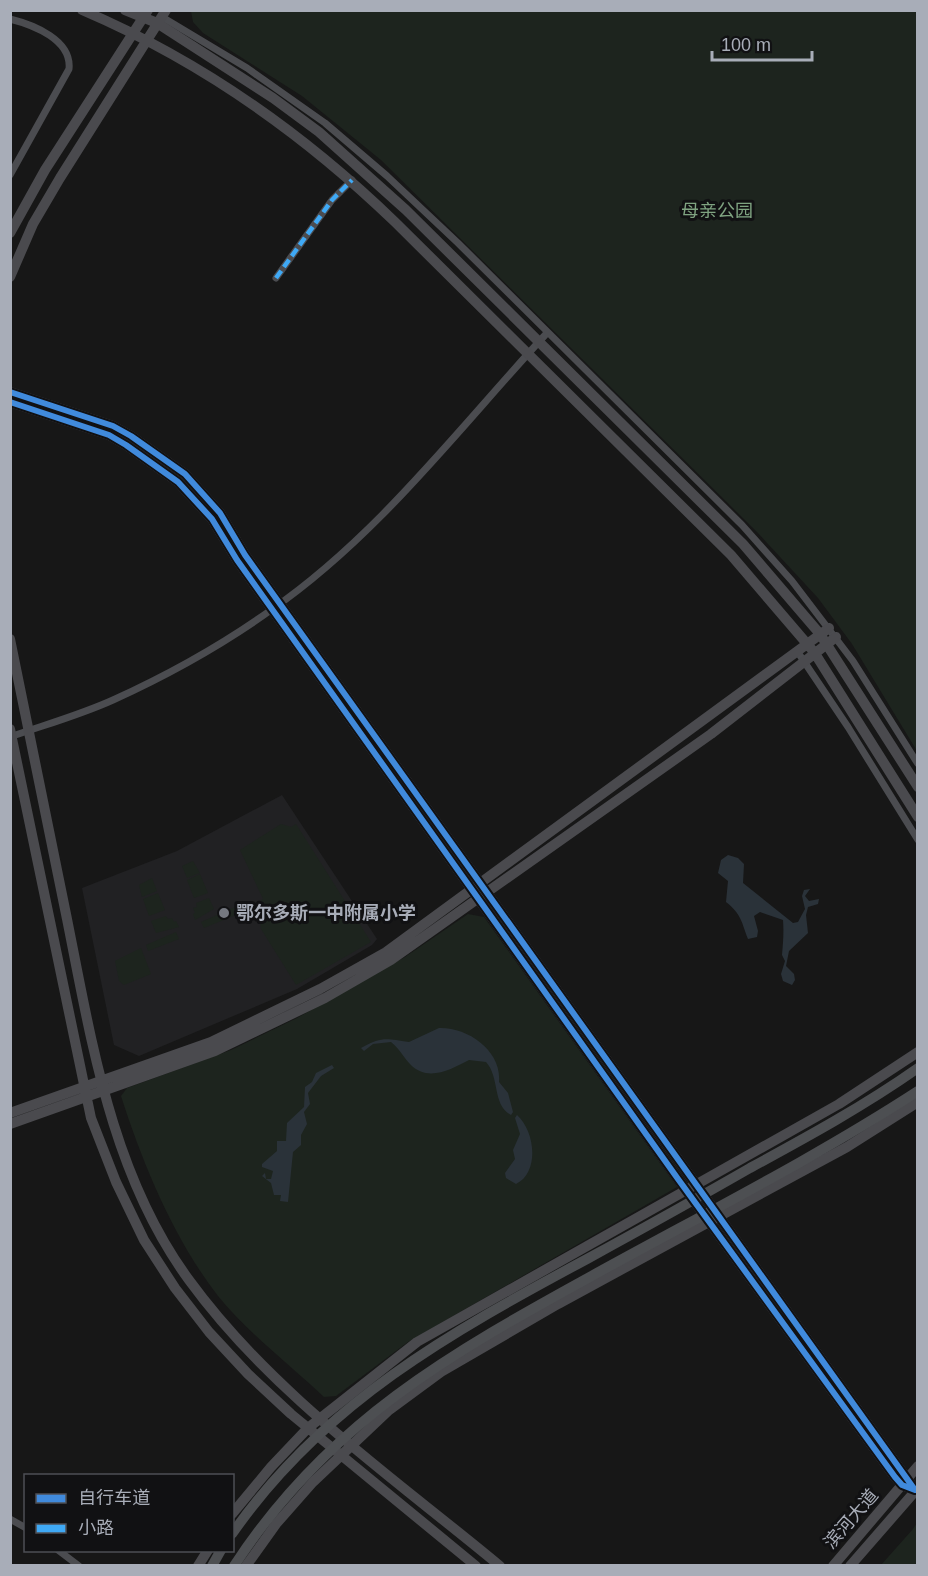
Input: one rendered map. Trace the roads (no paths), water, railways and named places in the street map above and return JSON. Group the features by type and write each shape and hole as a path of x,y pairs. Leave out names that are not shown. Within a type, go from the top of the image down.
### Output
{"main road":[{"path":"234,1531 313,1431 388,1376 459,1329 836,1120 918,1068"},
{"path":"234,1566 264,1521 401,1389 438,1363 712,1215 918,1091"},
{"path":"212,1566 220,1552"}],"street":[{"path":"82,10 147,41 263,111 351,180 731,555 810,648 918,817"},
{"path":"125,10 162,17 319,132 543,337 828,635 918,764"},
{"path":"10,233 45,170 146,14"},
{"path":"10,277 33,224 162,17"},
{"path":"10,19 39,29 60,43 70,61 69,69 10,175"},
{"path":"276,278 332,200 351,180"},
{"path":"476,1566 248,1374 208,1332 175,1288 144,1240 116,1182 92,1118 85,1092 11,734 29,731 111,701 166,675 276,606 381,515 543,337"},
{"path":"10,392 113,426 185,474 220,513 276,606 698,1198 905,1481 916,1489"},
{"path":"10,402 109,435 178,482 212,519 237,560 276,606"},
{"path":"10,1124 85,1092 215,1051 325,998 391,960 828,635"},
{"path":"828,635 918,787"},
{"path":"10,639 102,1086 131,1175 159,1231 188,1278 221,1321 260,1363 325,1421 501,1566"},
{"path":"800,656 918,840"},
{"path":"325,1421 417,1342 839,1104 918,1052"},
{"path":"10,1113 85,1092"},
{"path":"712,1215 847,1147 918,1102"},
{"path":"234,1512 271,1467 313,1431"},
{"path":"246,1566 276,1524 337,1451"},
{"name":"滨河大道","path":"833,1566 918,1466"},
{"name":"滨河大道","path":"850,1566 916,1489"},
{"path":"10,1519 24,1527"},
{"path":"59,1552 79,1566"},
{"path":"198,1566 207,1552"}],"place":[{"name":"鄂尔多斯一中附属小学","path":"224,913"}],"park label":[{"name":"母亲公园","path":"717,211"}]}
